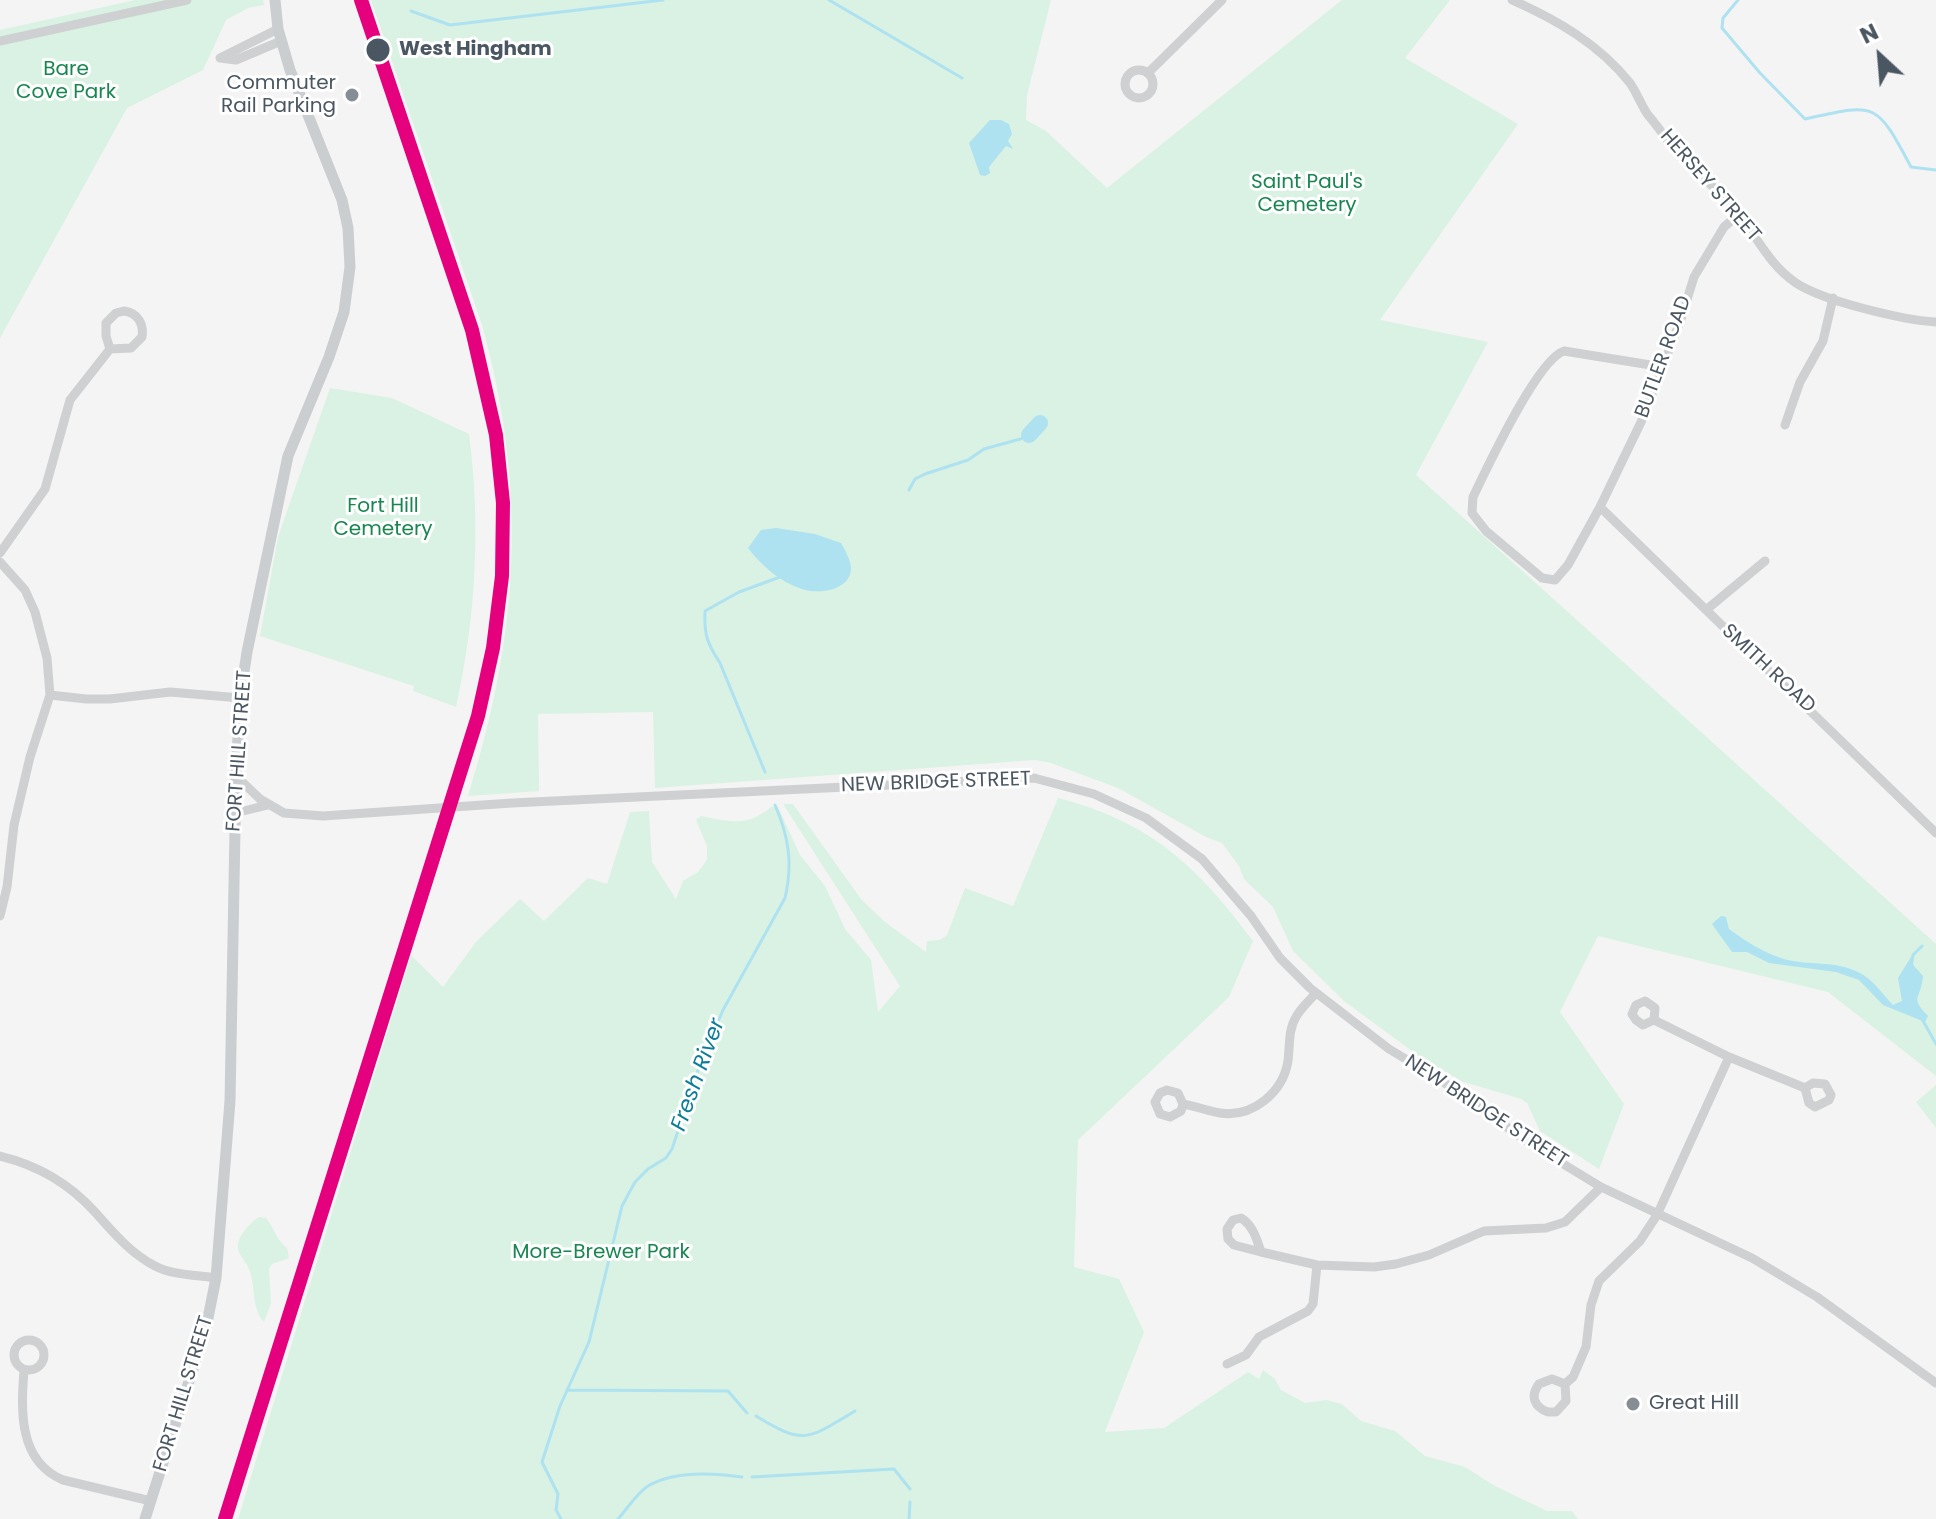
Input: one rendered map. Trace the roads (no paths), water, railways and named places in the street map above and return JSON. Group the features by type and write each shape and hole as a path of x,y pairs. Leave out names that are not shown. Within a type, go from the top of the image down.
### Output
{"main road":[{"name":"FORT HILL STREET","path":"145,1519 206,1328 216,1278 230,1101 240,698 260,581 288,456 344,312 350,267 348,228 342,200 280,35 275,0"}],"street":[{"path":"0,41 187,0"},
{"path":"1148,73 1222,0"},
{"name":"HERSEY STREET","path":"1512,0 1564,26 1605,55 1632,86 1671,145 1709,180 1739,214 1783,273 1805,288 1833,298 1936,322"},
{"path":"280,35 236,60 220,58 280,35"},
{"name":"BUTLER ROAD","path":"1663,367 1564,351 1556,354 1520,404 1473,497 1472,513 1478,523 1509,552 1542,578 1555,580 1568,565 1600,507 1642,420 1663,367 1694,277 1724,227 1739,214"},
{"path":"1785,425 1800,382 1823,341 1833,298"},
{"path":"128,311 136,316 142,328 140,342 127,349 110,349 105,331 107,320 128,311"},
{"path":"0,553 45,489 70,400 110,349"},
{"name":"SMITH ROAD","path":"1600,507 1936,833"},
{"path":"1706,610 1765,561"},
{"path":"0,562 25,590 35,612 47,658 50,695 30,757 9,846 7,887 0,916"},
{"path":"50,695 110,699 183,692 240,698"},
{"name":"NEW BRIDGE STREET","path":"236,776 268,805 284,813 323,816 1034,778 1110,800 1136,813 1202,859 1251,916 1280,958 1316,993 1389,1049 1439,1079 1532,1145 1601,1187 1752,1258 1817,1297 1936,1383"},
{"name":"NEW BRIDGE STREET","path":"235,813 268,805"},
{"path":"1183,1104 1221,1113 1236,1113 1273,1094 1286,1072 1291,1027 1296,1015 1316,993"},
{"path":"1654,1020 1729,1057 1805,1088"},
{"path":"1565,1384 1573,1377 1586,1347 1591,1305 1599,1281 1640,1241 1657,1215 1729,1057"},
{"path":"0,1156 39,1169 70,1188 126,1245 151,1265 216,1278"},
{"path":"1261,1252 1317,1265 1374,1267 1396,1264 1439,1251 1484,1231 1546,1228 1565,1222 1601,1187"},
{"path":"1227,1364 1246,1355 1259,1337 1308,1311 1313,1304 1317,1265"},
{"path":"24,1370 22,1425 38,1459 52,1475 151,1501"}],"water":[{"path":"990,120 1009,124 1012,134 1008,141 1013,149 1006,146 985,176 980,175 969,143"},
{"path":"776,528 815,534 841,543 851,567 846,581 833,589 809,591 772,573 748,548 761,530"},
{"path":"1721,916 1726,917 1729,929 1776,956 1840,966 1858,972 1893,1005 1902,1001 1898,978 1911,957 1923,976 1918,1001 1928,1016 1925,1022 1883,1005 1859,980 1836,972 1769,963 1747,952 1732,952 1712,924"}],"waterway":[{"path":"411,11 450,25 663,0"},
{"path":"829,0 962,78"},
{"path":"1738,0 1723,18 1722,28 1805,119 1847,110 1872,112 1890,129 1911,167 1936,170"},
{"path":"1029,435 1040,423"},
{"path":"909,490 915,479 925,474 968,460 984,449 1024,438"},
{"name":"Fresh River","path":"765,772 720,663 709,644 705,611 739,592 780,577"},
{"name":"Fresh River","path":"561,1519 556,1510 558,1494 542,1462 560,1406 589,1342 622,1206 635,1182 666,1158 672,1149 700,1064 723,1010 785,898 789,874 788,851 784,828 775,805"},
{"path":"1912,962 1913,955 1922,946"},
{"path":"1922,1019 1936,1044"},
{"path":"567,1390 728,1391 747,1413"},
{"path":"756,1416 786,1432 806,1435 827,1428 855,1411"},
{"path":"752,1477 894,1469 910,1489"},
{"path":"618,1519 640,1493 658,1481 694,1474 742,1477"},
{"path":"909,1519 910,1502"}],"place":[{"name":"West Hingham","path":"378,50"},
{"name":"Commuter Rail Parking","path":"352,95"},
{"name":"Great Hill","path":"1633,1404"}],"park label":[{"name":"Bare Cove Park","path":"66,82"},
{"name":"Saint Paul's Cemetery","path":"1307,194"},
{"name":"Fort Hill Cemetery","path":"383,518"},
{"name":"More-Brewer Park","path":"601,1253"}]}
